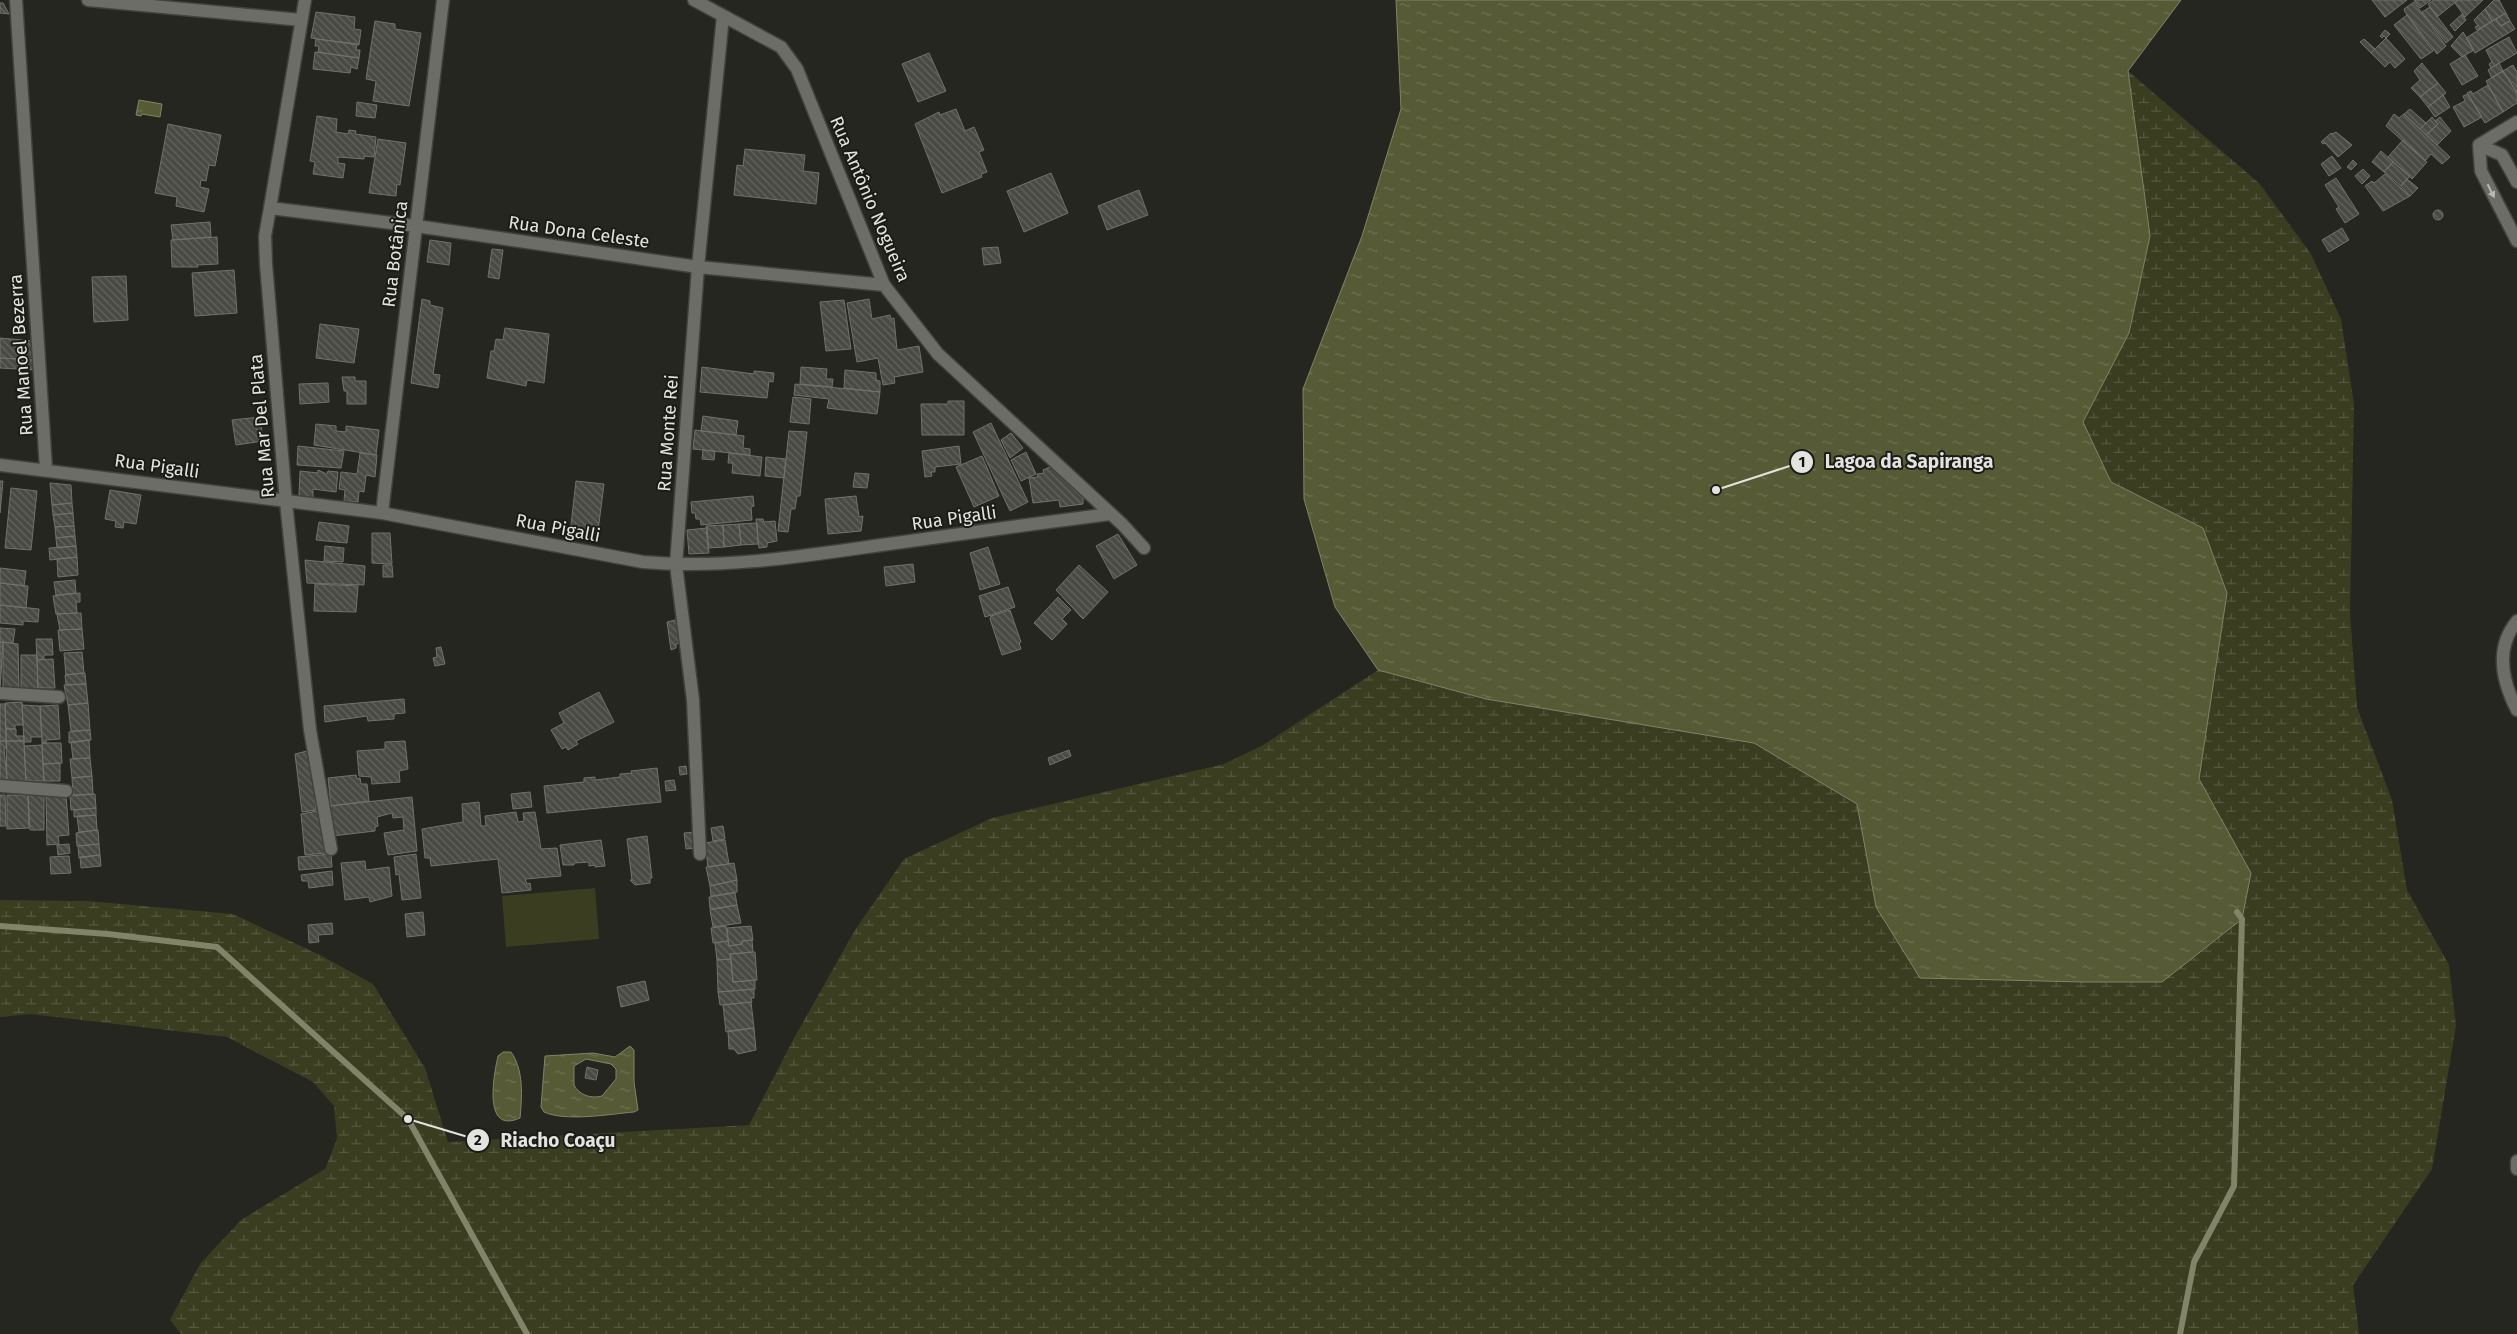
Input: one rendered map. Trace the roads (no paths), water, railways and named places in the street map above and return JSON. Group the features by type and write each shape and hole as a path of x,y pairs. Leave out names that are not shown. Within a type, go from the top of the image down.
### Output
{"street":[{"name":"Rua Manoel Bezerra","path":"16,0 46,469"},
{"path":"88,0 301,20"},
{"name":"Rua Mar Del Plata","path":"305,0 270,208 266,236 266,264 286,502 310,730 331,850"},
{"name":"Rua Botânica","path":"382,513 443,0"},
{"name":"Rua Antônio Nogueira","path":"694,0 765,37 789,56 884,285 938,354 1144,548"},
{"name":"Rua Monte Rei","path":"700,854 693,700 676,565 698,267 723,16"},
{"path":"2479,145 2517,122"},
{"path":"2479,145 2502,155 2517,182"},
{"path":"2479,145 2481,171 2517,242"},
{"name":"Rua Dona Celeste","path":"270,208 416,226 698,267 884,285"},
{"name":"Rua Pigalli","path":"0,464 382,513 643,562 676,565 698,565 821,554 1110,514"},
{"path":"2517,621 2511,628 2503,652 2502,666 2512,687 2517,710"},
{"path":"0,693 59,697"},
{"path":"0,786 66,791"}],"water":[{"path":"1396,0 2181,0 2128,71 2150,236 2129,333 2083,422 2111,482 2203,528 2227,593 2199,779 2251,873 2242,919 2162,982 1920,978 1876,907 1857,804 1754,743 1486,699 1378,670 1335,607 1304,499 1303,389 1362,236 1401,109"},
{"path":"139,100 162,104 160,117 136,115"},
{"path":"630,1046 634,1050 634,1082 638,1110 601,1116 576,1117 553,1115 544,1112 541,1107 545,1056 593,1053 615,1057","holes":["586,1059 611,1064 616,1069 616,1079 602,1096 586,1095 574,1085 574,1066"]},
{"path":"503,1052 511,1052 515,1059 521,1084 520,1118 508,1121 500,1118 495,1111 493,1100 496,1065 498,1056"}],"waterway":[{"path":"2180,1334 2194,1262 2234,1186 2242,919 2237,912"},
{"path":"0,926 108,934 217,947 408,1119 527,1334"}],"place":[{"name":"Lagoa da Sapiranga","path":"1716,490"},
{"name":"Riacho Coaçu","path":"408,1119"}]}
